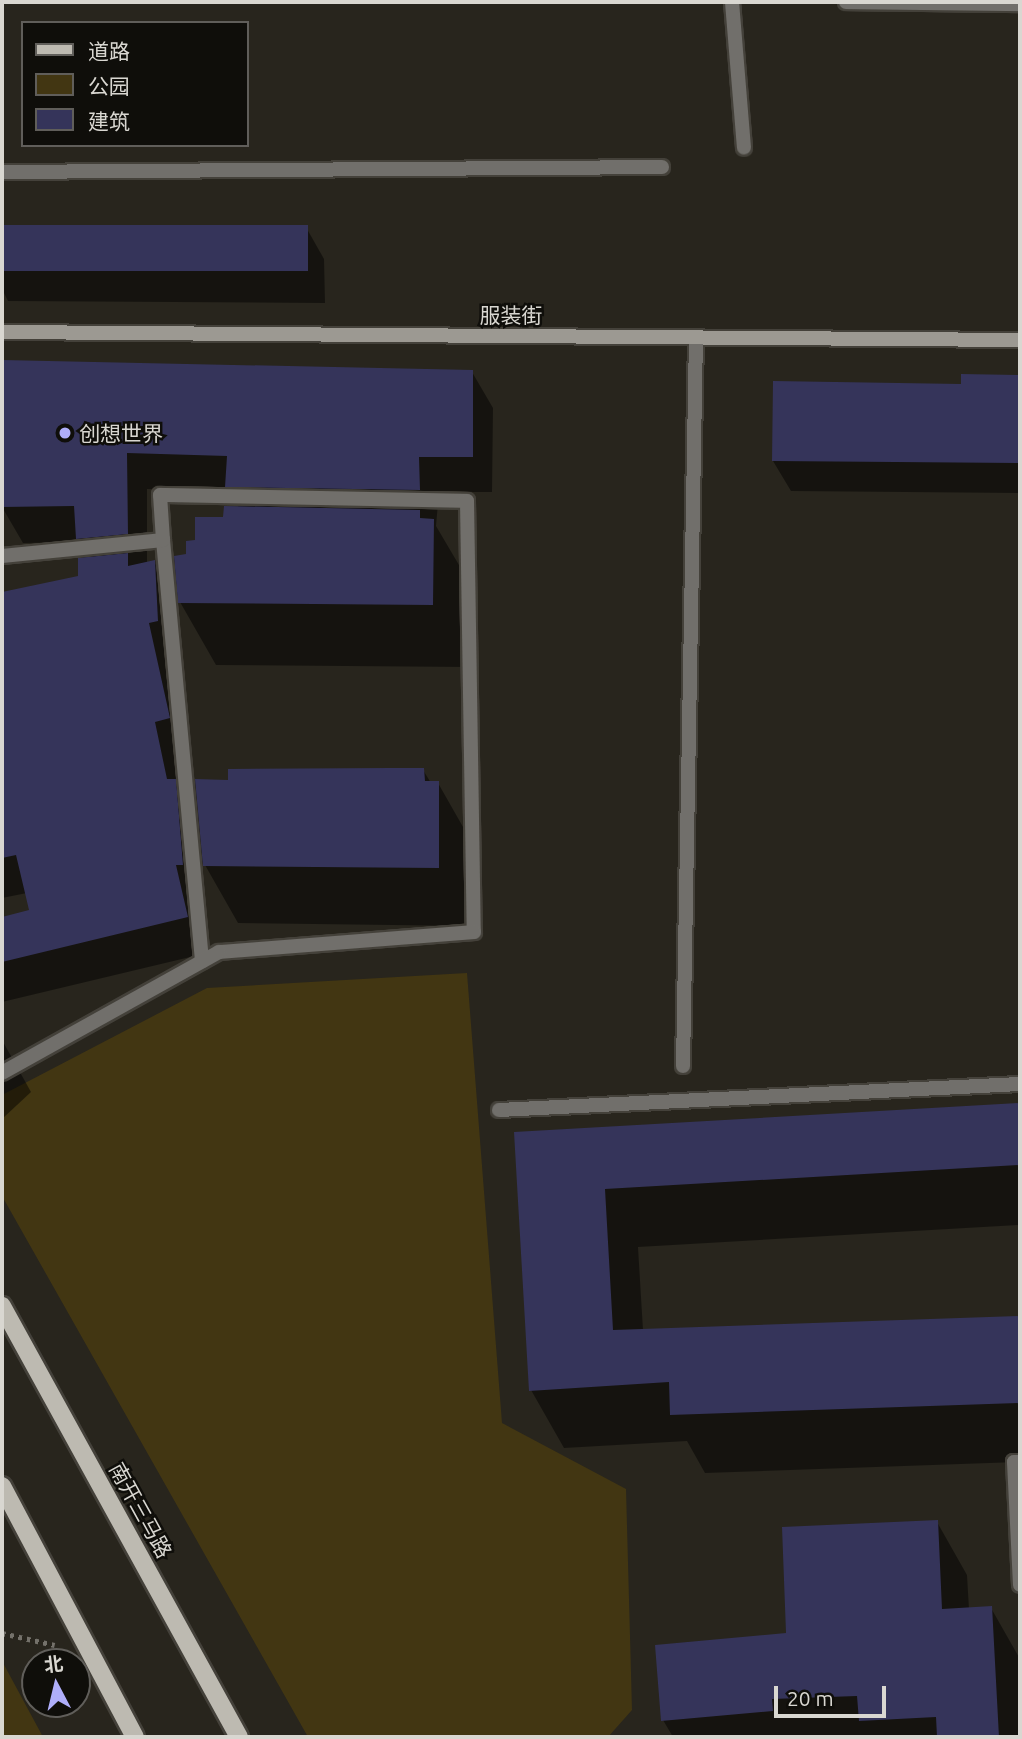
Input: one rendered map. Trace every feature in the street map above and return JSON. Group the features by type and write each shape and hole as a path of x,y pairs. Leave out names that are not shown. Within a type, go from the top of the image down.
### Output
{"main road":[{"name":"南开三马路","path":"2,1306 239,1737"},
{"path":"2,1486 87,1648"},
{"path":"91,1655 135,1737"}],"street":[{"path":"732,2 744,148"},
{"path":"846,2 1020,4"},
{"path":"2,172 662,167"},
{"name":"服装街","path":"2,332 1020,340"},
{"path":"683,1066 696,337"},
{"path":"2,1073 219,952 474,932 467,501 160,495 202,961"},
{"path":"2,556 163,540"},
{"path":"499,1110 1020,1084"},
{"path":"1020,1462 1014,1462 1020,1585"}],"path":[{"path":"2,1633 68,1648"}],"green space":[{"path":"467,973 502,1423 626,1489 632,1710 608,1737 308,1737 2,1196 2,1095 207,988"},
{"path":"2,1661 21,1696 21,1718 33,1718 43,1737 2,1737"}],"building":[{"path":"2,225 308,225 308,271 2,271"},
{"path":"2,360 473,370 473,457 419,457 420,490 225,487 227,456 127,453 128,534 76,539 74,506 2,507"},
{"path":"961,374 1020,375 1020,463 772,461 773,381 961,384"},
{"path":"224,506 420,510 420,518 434,519 433,605 178,603 174,556 186,554 186,541 195,540 195,517 223,517"},
{"path":"128,553 128,566 155,560 158,621 149,623 170,718 155,722 167,779 176,779 183,865 176,865 188,917 2,962 2,917 29,910 16,855 2,858 2,592 78,576 78,558"},
{"path":"424,768 425,781 439,781 439,868 203,866 195,779 228,780 228,769"},
{"path":"1020,1103 1020,1165 605,1189 613,1330 1020,1316 1020,1403 670,1415 669,1382 529,1391 514,1132"},
{"path":"938,1520 942,1609 992,1606 999,1737 937,1737 936,1717 859,1721 857,1696 772,1699 773,1711 661,1721 655,1645 786,1633 782,1527"}],"place":[{"name":"创想世界","path":"65,433"}]}
